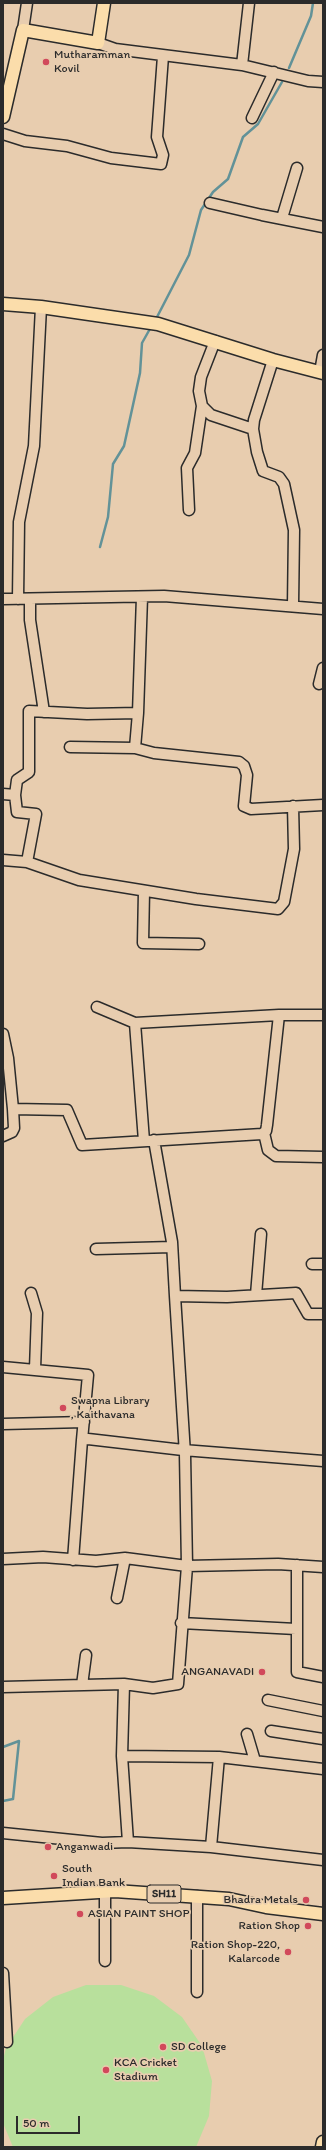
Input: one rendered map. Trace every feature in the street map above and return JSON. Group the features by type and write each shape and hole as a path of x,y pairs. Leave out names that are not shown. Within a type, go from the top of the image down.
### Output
{"main road":[{"path":"3,117 23,30 98,43 104,3"},
{"path":"3,304 41,307 158,324 274,360 322,372"},
{"name":"SH11","path":"3,1898 105,1892 197,1896 323,1914"},
{"path":"322,2147 323,2142"}],"street":[{"path":"23,30 28,3"},
{"path":"242,65 249,3"},
{"path":"98,43 115,49 242,65 323,82"},
{"path":"3,134 25,141 67,146 111,158 161,164 163,155 157,137 163,56"},
{"path":"252,118 274,72"},
{"path":"282,218 297,168"},
{"path":"210,203 323,226"},
{"path":"18,599 18,522 34,446 41,307"},
{"path":"190,510 187,468 195,452 202,406 199,391 201,377 215,341"},
{"path":"322,372 323,355"},
{"path":"274,360 254,420 254,429 259,463 263,471 282,480 294,530 293,606"},
{"path":"202,406 211,415 254,429"},
{"path":"3,599 30,600 67,597 164,596 323,609"},
{"path":"135,748 138,713 142,597"},
{"path":"30,600 30,620 44,712"},
{"path":"319,684 323,668"},
{"path":"27,862 36,814 17,812 15,795 17,780 29,772 29,711 87,714 138,713"},
{"path":"70,747 135,748 154,753 239,762 244,766 247,775 244,806 256,810 293,806 323,805"},
{"path":"3,794 15,795"},
{"path":"3,860 27,862 79,880 144,891 278,908 284,902 294,849 293,806"},
{"path":"144,891 143,943 199,944"},
{"path":"97,1007 135,1023 279,1015 323,1015"},
{"path":"279,1015 267,1125 264,1133 268,1150 276,1156 323,1157"},
{"path":"135,1023 144,1141"},
{"path":"3,1034 8,1058 14,1128 12,1132 3,1136"},
{"path":"13,1109 67,1110 82,1145 154,1140 253,1136 264,1133"},
{"path":"3,1687 124,1684 153,1688 178,1684 181,1623 187,1566 183,1421 172,1246 154,1140"},
{"path":"256,1295 260,1234"},
{"path":"96,1248 172,1246"},
{"path":"312,1264 323,1264"},
{"path":"31,1293 37,1313 35,1369"},
{"path":"175,1296 296,1293 308,1314 323,1314"},
{"path":"3,1367 88,1375 73,1560"},
{"path":"3,1424 84,1422"},
{"path":"82,1440 88,1439 183,1450 323,1461"},
{"path":"3,1559 43,1557 96,1561 125,1558 187,1566 297,1565 323,1567"},
{"path":"117,1598 125,1558"},
{"path":"297,1565 297,1672 323,1676"},
{"path":"181,1623 296,1629"},
{"path":"82,1685 86,1655"},
{"path":"124,1684 122,1756 128,1842"},
{"path":"268,1700 323,1711"},
{"path":"271,1731 323,1739"},
{"path":"247,1734 255,1761"},
{"path":"122,1756 219,1757 323,1769"},
{"path":"211,1847 219,1757"},
{"path":"3,1833 102,1843 128,1842 211,1847 323,1860"},
{"path":"105,1892 105,1961"},
{"path":"197,1896 197,1992"},
{"path":"3,1973 6,2042"}],"green space":[{"name":"KCA Cricket Stadium","path":"86,1985 121,1985 154,1996 182,2017 202,2046 212,2081 209,2116 196,2147 13,2147 3,2123 3,2060 6,2048 25,2019 53,1997"}],"waterway":[{"path":"289,68 311,16 313,3"},
{"path":"156,319 189,255 201,210 213,192 228,179 243,137 258,124 282,82"},
{"path":"100,547 108,517 113,464 124,446 140,373 142,343 151,327"},
{"path":"3,1747 19,1741 13,1799 3,1801"}],"place":[{"name":"Mutharamman Kovil","path":"46,62"},
{"name":"Swapna Library , Kaithavana","path":"63,1408"},
{"name":"ANGANAVADI","path":"262,1672"},
{"name":"Anganwadi","path":"48,1847"},
{"name":"South Indian Bank","path":"54,1876"},
{"name":"Bhadra Metals","path":"306,1900"},
{"name":"ASIAN PAINT SHOP","path":"80,1914"},
{"name":"Ration Shop","path":"308,1926"},
{"name":"Ration Shop-220, Kalarcode","path":"288,1952"},
{"name":"SD College","path":"163,2047"},
{"name":"KCA Cricket Stadium","path":"106,2070"}]}
